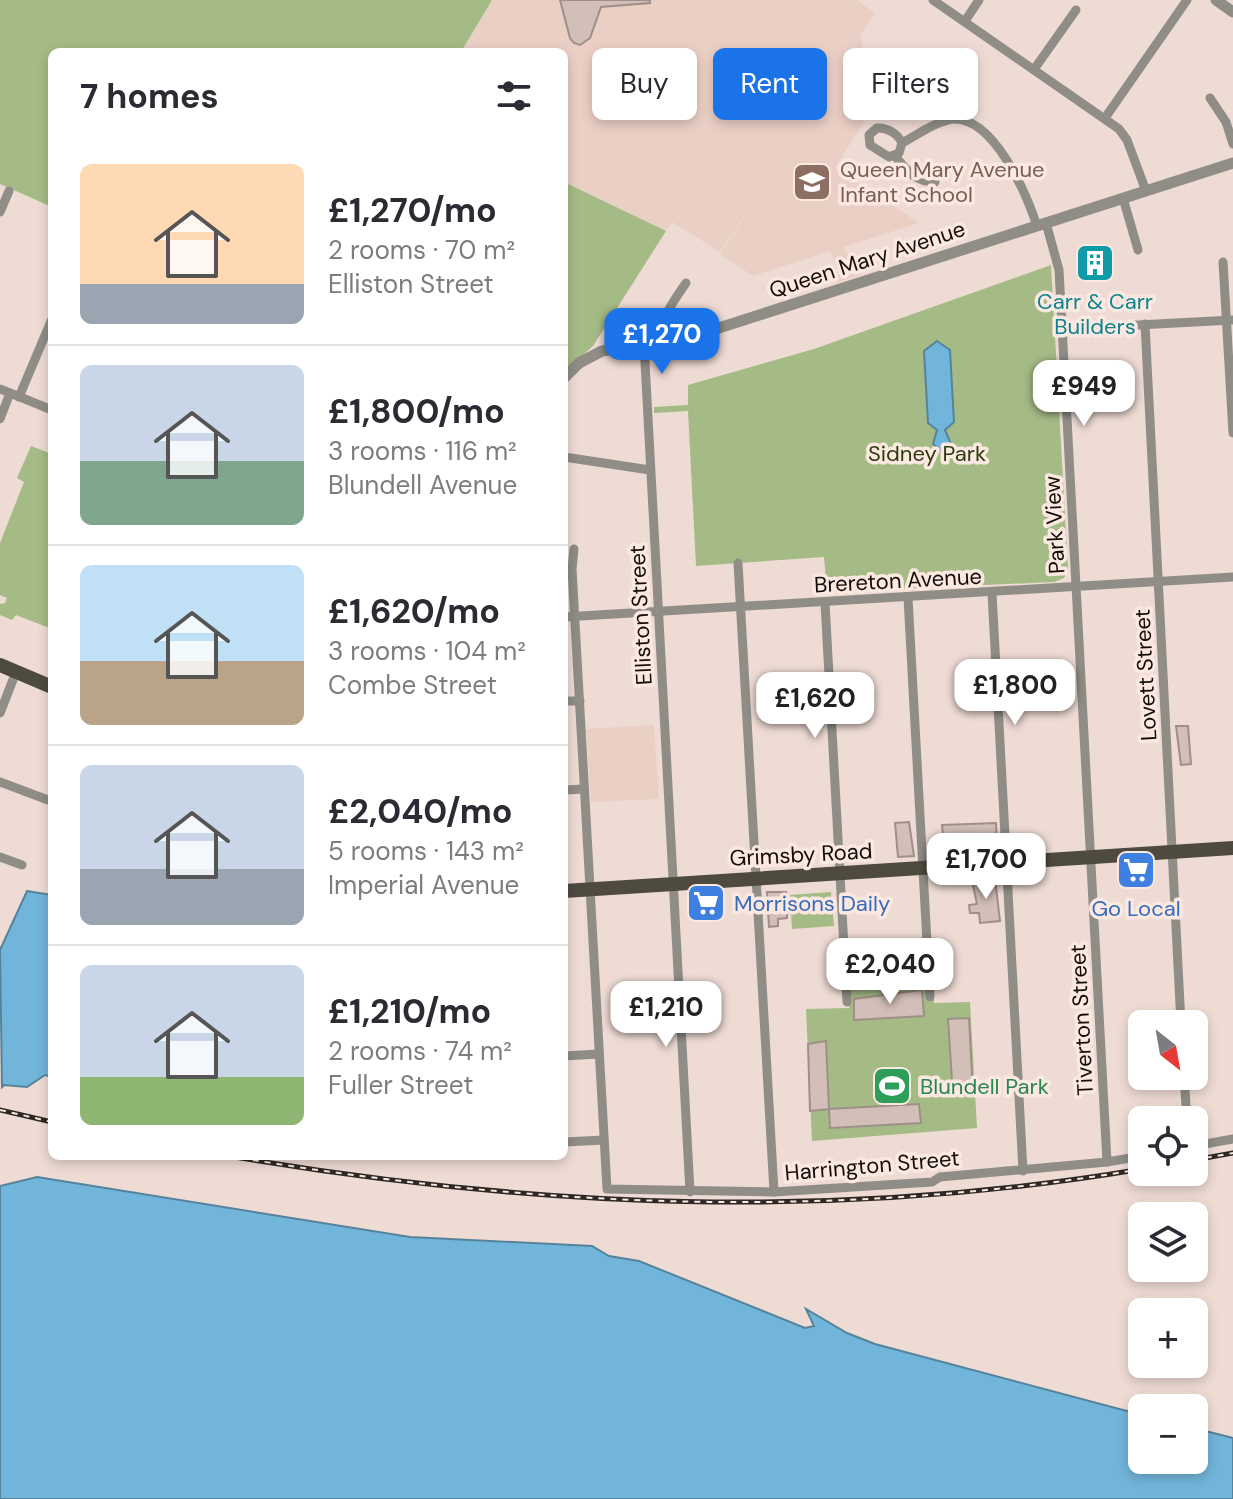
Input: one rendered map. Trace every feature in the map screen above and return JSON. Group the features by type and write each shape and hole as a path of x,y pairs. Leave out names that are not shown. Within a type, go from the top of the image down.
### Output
{"main road":[{"path":"0,665 48,685"},
{"name":"Grimsby Road","path":"568,891 1233,848"}],"street":[{"path":"933,0 1105,118 1127,140 1146,191"},
{"path":"965,21 979,0"},
{"path":"1105,118 1187,0"},
{"path":"1216,0 1233,12"},
{"path":"1035,68 1076,10"},
{"path":"1210,98 1226,122 1233,144"},
{"path":"895,156 902,143 945,121"},
{"name":"Park View","path":"945,121 970,121 993,139 1057,256 1075,588"},
{"path":"902,143 884,128 877,128 869,135 870,145 885,155 895,156 920,186 935,182"},
{"name":"Queen Mary Avenue","path":"568,374 579,363 602,351 697,335 1233,163"},
{"path":"0,212 9,191"},
{"path":"1123,198 1138,250"},
{"path":"1223,262 1230,320 1233,433"},
{"path":"661,342 660,328 666,313 686,283"},
{"path":"1062,329 1230,320"},
{"name":"Lovett Street","path":"1145,324 1180,1010"},
{"path":"0,419 10,393 48,326"},
{"name":"Elliston Street","path":"644,344 690,1192"},
{"path":"10,393 48,408"},
{"path":"568,458 650,470"},
{"path":"568,1142 604,1140 572,569 574,549"},
{"path":"738,563 774,1192"},
{"name":"Brereton Avenue","path":"568,617 1233,577"},
{"name":"Tiverton Street","path":"1075,588 1107,1162"},
{"path":"992,593 1023,1171"},
{"path":"908,598 930,997"},
{"path":"825,603 847,1002"},
{"path":"0,713 16,672"},
{"path":"568,701 580,701"},
{"path":"0,782 48,800"},
{"path":"568,790 584,789"},
{"path":"0,857 22,865"},
{"path":"568,1056 599,1054"},
{"path":"1208,1143 1233,1139"},
{"name":"Harrington Street","path":"604,1140 605,1185 611,1190 774,1192 932,1182 940,1177 1128,1158"}],"shaded area":[{"path":"492,0 857,0 875,13 860,35 863,48 843,48 843,120 865,120 835,168 919,223 844,247 852,268 861,275 835,283 839,273 830,251 753,276 720,254 794,140 720,252 672,222 666,231 568,184 568,48 463,48"},
{"path":"654,725 659,799 591,802 586,729"}],"green space":[{"path":"0,0 492,0 463,48 48,48 48,205 0,184"},
{"path":"568,184 666,231 593,346 568,368"},
{"name":"Sidney Park","path":"1051,265 1068,569 1064,578 1054,582 827,592 824,557 696,566 688,411 654,413 654,407 688,405 688,385 814,349"},
{"path":"31,446 48,452 48,627 16,615 12,620 0,615 0,604 5,603 7,598 0,595 0,543 24,482 17,478"},
{"path":"831,892 834,926 792,929 790,895"},
{"name":"Blundell Park","path":"921,971 922,988 934,988 934,1003 970,1002 977,1128 812,1141 806,1009 849,1008 850,976"}],"water":[{"path":"937,341 950,350 954,422 945,430 951,444 942,451 933,444 937,430 928,423 924,351"},
{"path":"27,891 48,894 48,1076 27,1087 2,1087 0,950"},
{"path":"37,1177 410,1237 592,1246 609,1256 639,1261 805,1328 814,1326 806,1309 847,1333 875,1344 1128,1411 1128,1474 1208,1474 1208,1432 1233,1438 1233,1499 0,1499 0,1186"}],"building":[{"path":"560,0 650,0 650,3 601,7 590,38 580,45 570,38"},
{"path":"1176,726 1188,726 1191,764 1181,765"},
{"path":"909,822 914,856 898,857 895,823"},
{"path":"996,823 997,845 944,848 942,825"},
{"path":"995,879 1000,921 980,923 979,913 970,913 969,905 977,904 972,881"},
{"path":"767,892 786,892 787,901 790,901 791,913 787,913 787,918 778,919 778,926 769,927"},
{"path":"922,990 924,1016 854,1020 854,999"},
{"path":"969,1018 973,1094 953,1095 948,1019"},
{"path":"826,1041 829,1109 810,1111 808,1044"},
{"path":"919,1104 921,1123 830,1128 829,1109"}],"railway":[{"path":"0,1110 48,1121"},
{"path":"1208,1157 1233,1153"},
{"path":"254,1160 457,1187 571,1197 685,1202 912,1196 1027,1186 1128,1171"}],"place":[{"name":"Queen Mary Avenue Infant School","path":"812,182"},
{"name":"Carr & Carr Builders","path":"1095,263"},
{"name":"Go Local","path":"1136,870"},
{"name":"Morrisons Daily","path":"706,903"},
{"name":"Blundell Park","path":"892,1086"}]}
